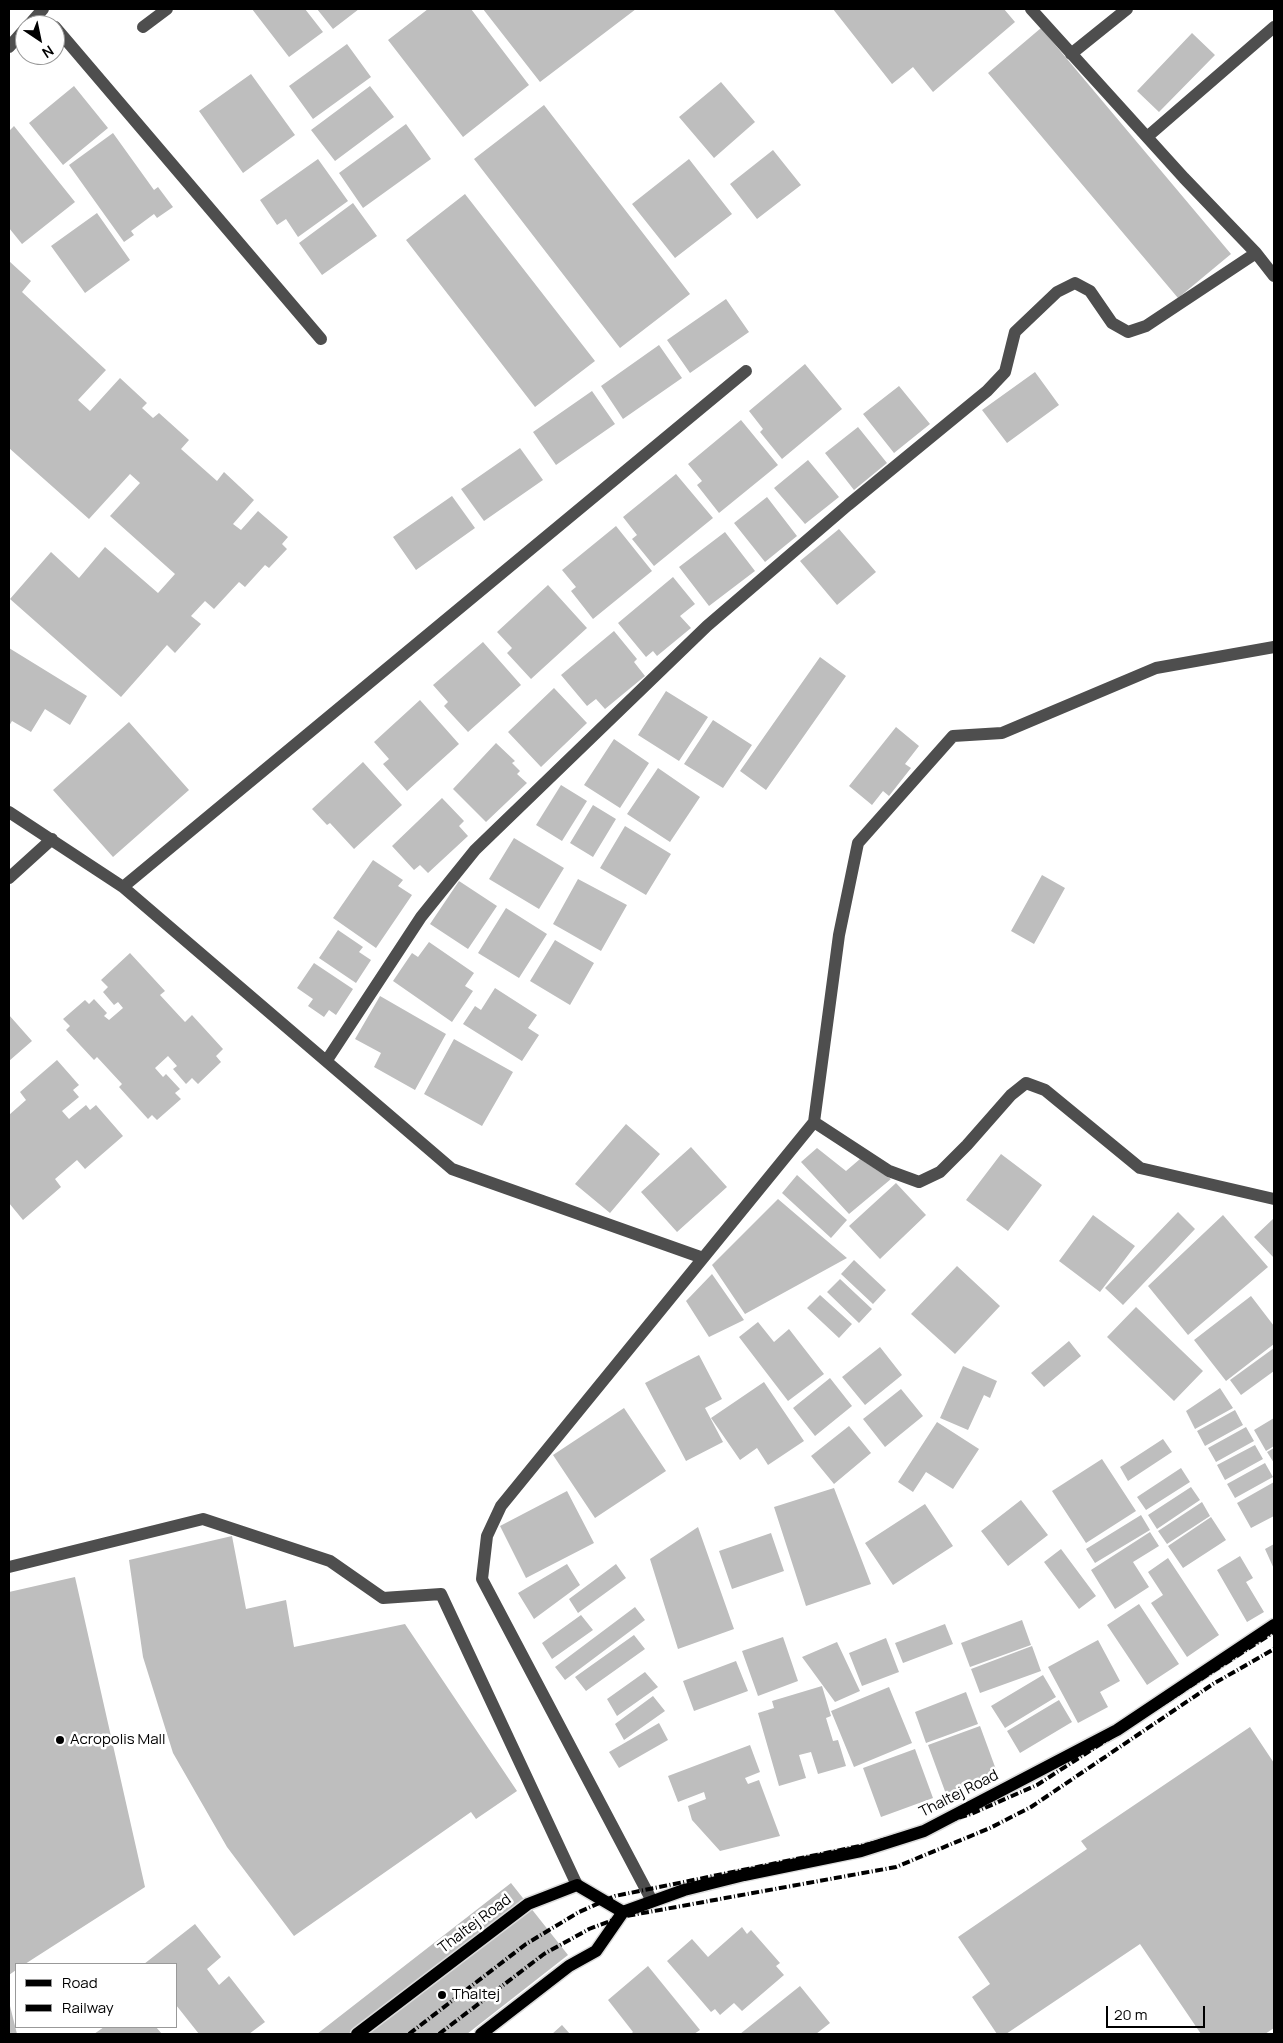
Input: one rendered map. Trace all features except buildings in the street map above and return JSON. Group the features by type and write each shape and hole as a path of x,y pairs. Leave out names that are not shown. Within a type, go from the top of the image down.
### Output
{"main road":[{"name":"Thaltej Road","path":"623,1912 684,1890 744,1875 861,1851 924,1831 1117,1730 1274,1625"},
{"name":"Thaltej Road","path":"357,2034 528,1904 577,1885"},
{"path":"482,2034 569,1966 596,1951 623,1912 577,1885"}],"street":[{"path":"143,27 167,9"},
{"path":"1031,9 1256,253 1274,276"},
{"path":"1071,54 1127,9"},
{"path":"1147,137 1274,27"},
{"path":"65,39 321,338"},
{"path":"327,1060 421,917 475,850 707,626 848,505 987,391 1005,372 1015,332 1057,292 1075,283 1090,290 1112,323 1128,332 1146,326 1256,253"},
{"path":"123,886 746,371"},
{"path":"652,1901 482,1579 487,1536 501,1506 814,1122 840,935 858,843 953,736 1002,733 1156,668 1274,647"},
{"path":"9,812 123,886 452,1169 703,1258"},
{"path":"9,878 52,839"},
{"path":"814,1122 889,1171 919,1182 940,1172 967,1145 1011,1095 1026,1083 1045,1090 1140,1168 1274,1199"},
{"path":"9,1567 203,1519 330,1560 383,1598 441,1594 577,1885"}],"railway":[{"path":"409,2034 526,1944 579,1912 615,1896 870,1844 971,1814 1037,1785 1274,1632"},
{"path":"439,2034 544,1954 589,1929 621,1917 896,1867 990,1828 1031,1807 1213,1684 1274,1649"}],"place":[{"name":"Acropolis Mall","path":"60,1740"},
{"name":"Thaltej","path":"442,1995"}]}
